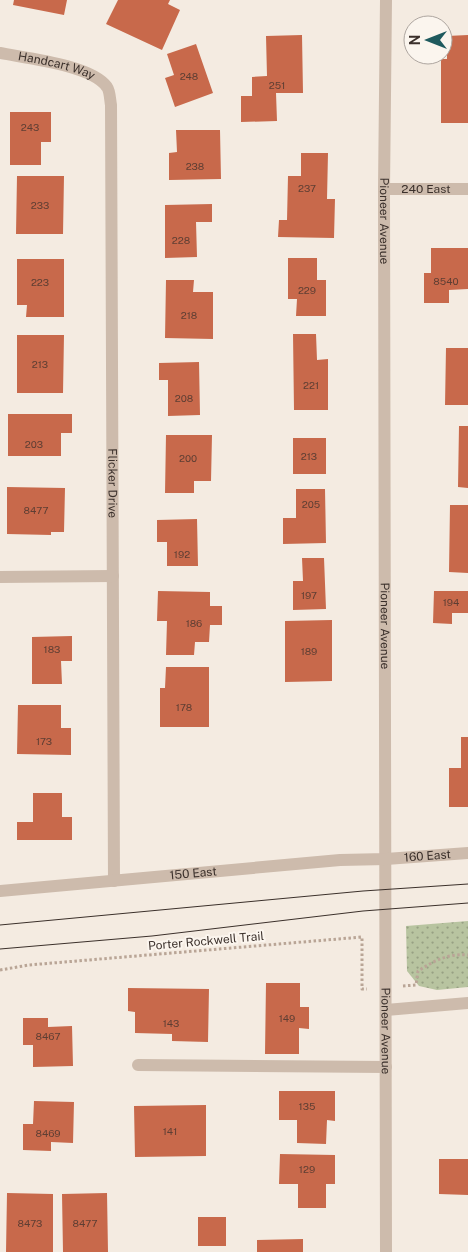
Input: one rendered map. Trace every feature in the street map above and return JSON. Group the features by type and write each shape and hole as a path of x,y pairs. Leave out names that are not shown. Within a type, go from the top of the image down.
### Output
{"street":[{"name":"Pioneer Avenue","path":"386,0 384,189 386,1252"},
{"name":"Handcart Way","path":"0,53 76,68 94,75 107,87"},
{"name":"Flicker Drive","path":"107,87 112,124 114,880"},
{"name":"240 East","path":"384,189 468,190"},
{"path":"0,577 112,576"},
{"name":"160 East","path":"386,859 468,853"},
{"name":"150 East","path":"0,891 340,860 386,859"},
{"path":"386,1010 468,1003"},
{"path":"138,1065 386,1067"}],"path":[{"name":"Porter Rockwell Trail","path":"0,970 39,964 362,937 362,989"},
{"path":"416,985 418,971 432,962 455,955 468,955"}],"green space":[{"path":"468,921 468,987 437,990 419,986 407,971 406,926"}],"building":[{"path":"14,0 67,0 64,15 13,5"},
{"path":"118,0 170,0 168,4 180,10 162,50 106,24"},
{"path":"302,35 303,93 276,93 277,121 241,122 241,96 252,96 252,77 267,76 266,36"},
{"path":"468,35 468,123 441,123 441,65 453,65 453,36"},
{"path":"196,44 213,93 175,107 165,78 174,75 167,54"},
{"path":"10,112 51,112 51,142 41,142 41,165 10,165"},
{"path":"176,130 220,130 221,179 169,180 169,153 177,152"},
{"path":"301,153 328,153 327,199 335,199 334,238 278,237 279,220 287,220 288,176 301,176"},
{"path":"17,176 64,176 63,234 16,234"},
{"path":"212,204 212,222 196,222 197,257 165,258 165,205"},
{"path":"431,248 468,248 468,289 449,290 449,303 424,303 424,273 431,273"},
{"path":"288,258 317,258 317,280 326,280 326,316 296,316 297,299 288,299"},
{"path":"17,259 64,259 64,317 26,317 27,305 17,305"},
{"path":"166,280 194,280 193,292 213,292 213,339 165,338"},
{"path":"293,334 316,334 317,360 328,359 328,410 294,410"},
{"path":"17,335 64,335 63,393 17,393"},
{"path":"446,348 468,348 468,405 445,405"},
{"path":"199,362 200,415 168,416 168,380 159,380 159,363"},
{"path":"8,414 72,414 72,433 61,433 61,456 8,456"},
{"path":"459,426 468,426 468,488 458,487"},
{"path":"166,435 212,435 211,481 194,481 194,493 165,493"},
{"path":"293,438 326,438 326,474 293,474"},
{"path":"7,487 65,488 64,532 51,532 51,535 7,534"},
{"path":"296,489 325,489 326,543 283,544 283,518 296,518"},
{"path":"450,505 468,505 468,573 449,572"},
{"path":"197,519 198,566 167,566 167,542 157,542 157,520"},
{"path":"302,558 324,558 326,609 293,610 293,581 303,581"},
{"path":"158,591 210,592 210,606 222,606 222,625 210,625 209,642 195,642 194,655 166,655 167,621 157,621"},
{"path":"434,591 468,591 468,613 452,613 452,624 433,623"},
{"path":"332,620 332,681 285,682 285,621"},
{"path":"72,636 72,661 61,661 62,684 32,684 32,637"},
{"path":"166,667 209,667 209,727 160,727 160,688 165,688"},
{"path":"18,705 61,705 61,728 71,728 71,755 17,754"},
{"path":"461,737 468,737 468,807 449,807 449,768 461,768"},
{"path":"33,793 62,793 62,817 72,817 72,840 17,840 17,822 33,822"},
{"path":"266,983 300,983 300,1007 309,1007 309,1029 299,1028 299,1054 265,1054"},
{"path":"128,988 209,989 208,1042 172,1041 172,1034 135,1033 135,1012 128,1011"},
{"path":"23,1018 48,1018 48,1027 72,1026 73,1066 33,1067 33,1045 23,1045"},
{"path":"279,1091 335,1091 335,1121 327,1120 326,1144 297,1143 297,1120 279,1120"},
{"path":"34,1101 74,1102 73,1143 51,1142 51,1151 23,1150 23,1124 33,1124"},
{"path":"206,1105 206,1156 135,1157 134,1106"},
{"path":"280,1154 335,1155 335,1184 326,1184 326,1208 298,1208 298,1184 279,1184"},
{"path":"439,1159 468,1159 468,1195 439,1194"},
{"path":"7,1193 53,1194 53,1252 6,1252"},
{"path":"107,1193 108,1252 63,1252 62,1194"},
{"path":"198,1217 226,1217 226,1246 198,1246"},
{"path":"303,1239 303,1252 257,1252 257,1240"}],"tram line":[{"path":"0,925 363,891 468,884"},
{"path":"0,949 152,936 363,911 468,903"}]}
